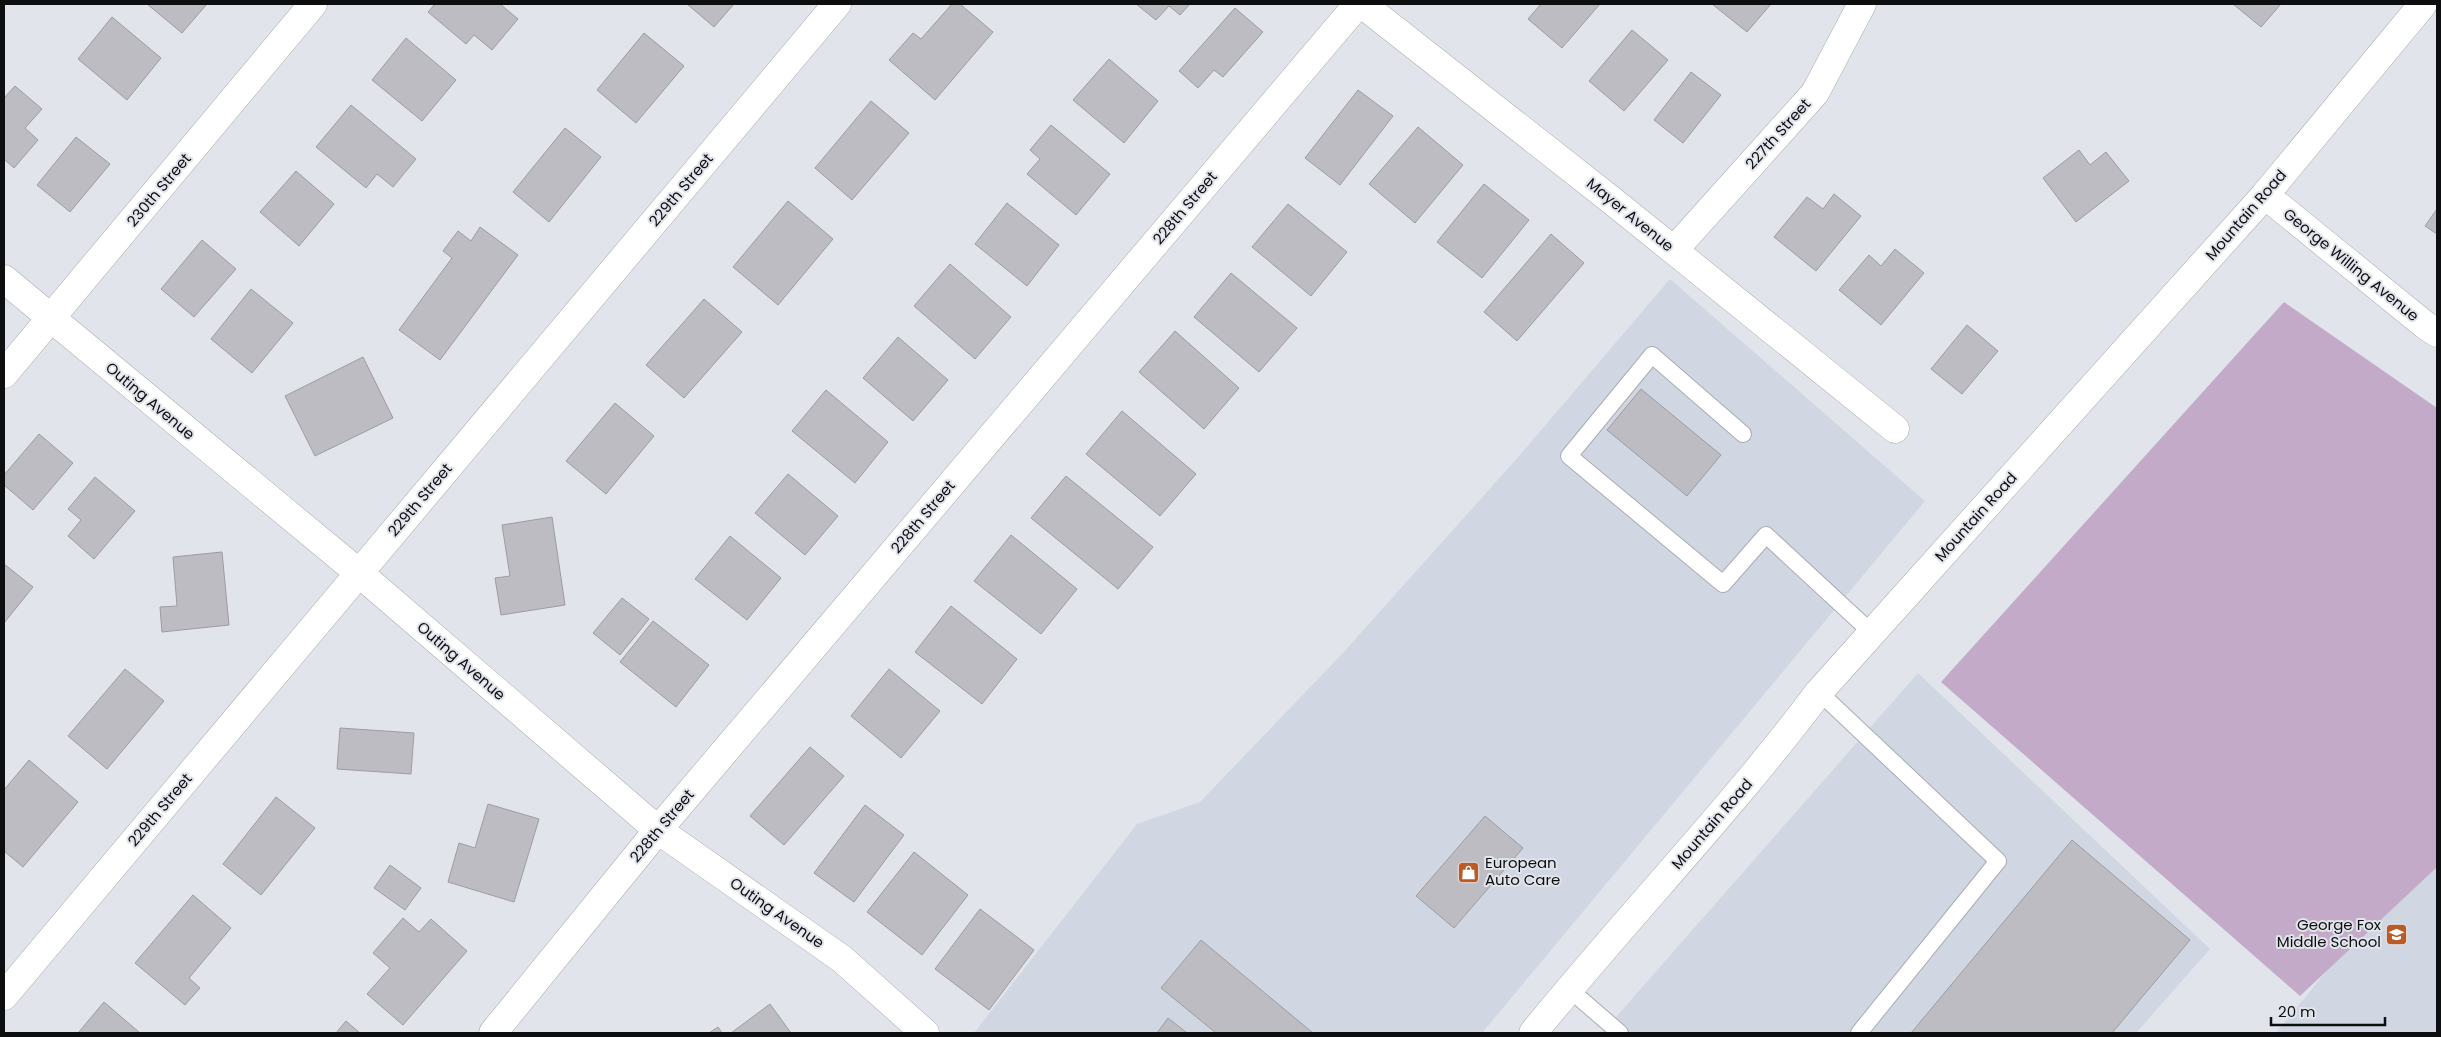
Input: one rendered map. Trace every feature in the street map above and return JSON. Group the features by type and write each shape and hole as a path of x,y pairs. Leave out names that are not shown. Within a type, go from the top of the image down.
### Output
{"street":[{"name":"230th Street","path":"4,374 313,4"},
{"name":"229th Street","path":"4,996 837,4"},
{"name":"228th Street","path":"492,1033 658,830 1358,4"},
{"name":"Mayer Avenue","path":"1362,4 1674,250 1895,430"},
{"name":"227th Street","path":"1674,250 1815,93 1862,4"},
{"name":"Mountain Road","path":"1533,1033 1569,988 1781,743 1819,692 2265,196 2423,4"},
{"name":"George Willing Avenue","path":"2265,196 2425,325 2437,332"},
{"name":"Outing Avenue","path":"4,279 51,320 359,573 658,830 842,959 925,1033"}],"lane":[{"path":"1743,434 1652,355 1569,456 1722,584 1766,536 1872,633"},
{"path":"1819,692 1998,861 1859,1033"},
{"path":"1569,988 1620,1033"}],"shaded area":[{"path":"1670,279 1925,501 1482,1033 974,1033 1137,824 1200,802 1342,654 1520,455"},
{"path":"2284,302 2437,408 2437,867 2300,996 1941,682"},
{"path":"1918,673 2210,949 2136,1033 1602,1033"},
{"name":"George Fox Middle School","path":"2437,835 2437,1033 2276,1033"}],"building":[{"path":"147,4 207,4 182,33"},
{"path":"435,4 500,4 518,19 492,50 474,35 466,44 428,12"},
{"path":"687,4 734,4 714,27"},
{"path":"952,4 960,4 993,32 935,100 889,60 913,33 921,39"},
{"path":"1136,4 1190,4 1180,15 1169,6 1156,20"},
{"path":"1541,4 1600,4 1562,48 1528,19"},
{"path":"1712,4 1771,4 1747,32"},
{"path":"2233,4 2281,4 2261,27"},
{"path":"1235,8 1263,32 1223,77 1214,70 1198,88 1179,71"},
{"path":"112,17 161,58 127,100 78,59"},
{"path":"1632,30 1668,60 1624,111 1589,81"},
{"path":"644,33 684,66 636,123 597,90"},
{"path":"406,38 456,80 422,121 372,80"},
{"path":"1109,59 1158,101 1124,143 1073,100"},
{"path":"1691,72 1721,95 1683,143 1654,120"},
{"path":"15,86 42,109 25,128 38,140 14,168 4,159 4,98"},
{"path":"1358,90 1393,116 1340,185 1305,158"},
{"path":"871,101 909,133 852,200 815,168"},
{"path":"351,105 416,159 393,187 377,174 366,188 316,147"},
{"path":"1051,125 1110,174 1076,215 1027,174 1040,159 1030,150"},
{"path":"1418,127 1463,165 1415,223 1369,184"},
{"path":"565,128 601,157 549,222 513,192"},
{"path":"76,137 110,164 70,212 37,185"},
{"path":"2079,150 2090,165 2106,152 2129,181 2076,222 2043,178"},
{"path":"296,171 334,204 299,246 260,212"},
{"path":"1484,184 1529,220 1482,278 1437,242"},
{"path":"1834,194 1861,216 1816,271 1774,237 1807,197 1823,209"},
{"path":"788,201 833,239 778,305 733,267"},
{"path":"1007,203 1059,245 1027,286 975,244"},
{"path":"1288,204 1347,252 1311,296 1252,247"},
{"path":"2437,209 2437,234 2425,226"},
{"path":"480,227 518,255 440,360 399,330 452,258 443,251 458,231 471,241"},
{"path":"1551,234 1584,263 1517,341 1484,312"},
{"path":"202,240 236,269 194,317 161,289"},
{"path":"1895,249 1924,273 1881,325 1839,290 1869,255 1881,266"},
{"path":"950,264 1011,317 975,359 914,306"},
{"path":"1231,273 1297,328 1259,372 1194,317"},
{"path":"251,289 293,323 252,373 211,339"},
{"path":"704,299 742,332 684,398 646,365"},
{"path":"1967,325 1998,351 1962,394 1931,369"},
{"path":"1175,331 1239,388 1204,429 1139,372"},
{"path":"898,337 948,380 913,421 863,378"},
{"path":"363,357 393,418 315,456 285,396"},
{"path":"1641,389 1721,455 1687,496 1607,430"},
{"path":"826,390 888,442 855,483 792,431"},
{"path":"615,403 654,436 606,494 566,461"},
{"path":"1122,411 1196,474 1160,516 1086,454"},
{"path":"39,434 73,463 33,510 4,485 4,475"},
{"path":"788,474 838,516 805,555 755,513"},
{"path":"1066,476 1153,547 1118,589 1031,518"},
{"path":"95,477 135,511 94,559 68,536 81,520 68,509"},
{"path":"552,517 565,605 501,615 495,578 510,576 502,525"},
{"path":"1011,535 1077,589 1041,634 974,581"},
{"path":"730,536 781,578 747,620 695,579"},
{"path":"222,552 229,625 162,632 160,607 177,606 173,557"},
{"path":"4,564 33,587 4,623"},
{"path":"622,598 649,619 620,655 593,633"},
{"path":"951,606 1017,659 982,704 915,652"},
{"path":"653,621 709,665 676,707 620,662"},
{"path":"125,669 164,701 107,769 68,736"},
{"path":"889,669 940,711 901,758 851,716"},
{"path":"340,728 414,733 411,774 337,769"},
{"path":"810,747 844,776 784,845 750,816"},
{"path":"29,760 78,802 23,867 4,851 4,790"},
{"path":"276,797 315,828 261,895 223,864"},
{"path":"488,804 539,819 514,902 448,882 459,843 475,848"},
{"path":"865,805 904,835 854,902 814,873"},
{"name":"European Auto Care","path":"1485,816 1523,848 1454,928 1416,896"},
{"path":"2072,840 2190,940 2112,1033 1911,1033"},
{"path":"914,852 968,895 922,955 867,912"},
{"path":"390,865 421,888 405,910 374,888"},
{"path":"193,895 231,928 189,978 200,988 185,1005 135,963"},
{"path":"980,909 1034,950 989,1010 935,969"},
{"path":"403,918 419,932 431,919 467,951 403,1025 367,994 390,968 373,953"},
{"path":"1201,940 1313,1033 1216,1033 1161,988"},
{"path":"104,1002 140,1033 78,1033"},
{"path":"770,1004 791,1033 731,1033"},
{"path":"1168,1018 1187,1033 1157,1033"},
{"path":"346,1021 360,1033 336,1033"},
{"path":"718,1027 722,1033 709,1033"}],"place":[{"name":"European Auto Care","path":"1469,872"},
{"name":"George Fox Middle School","path":"2397,934"}]}
